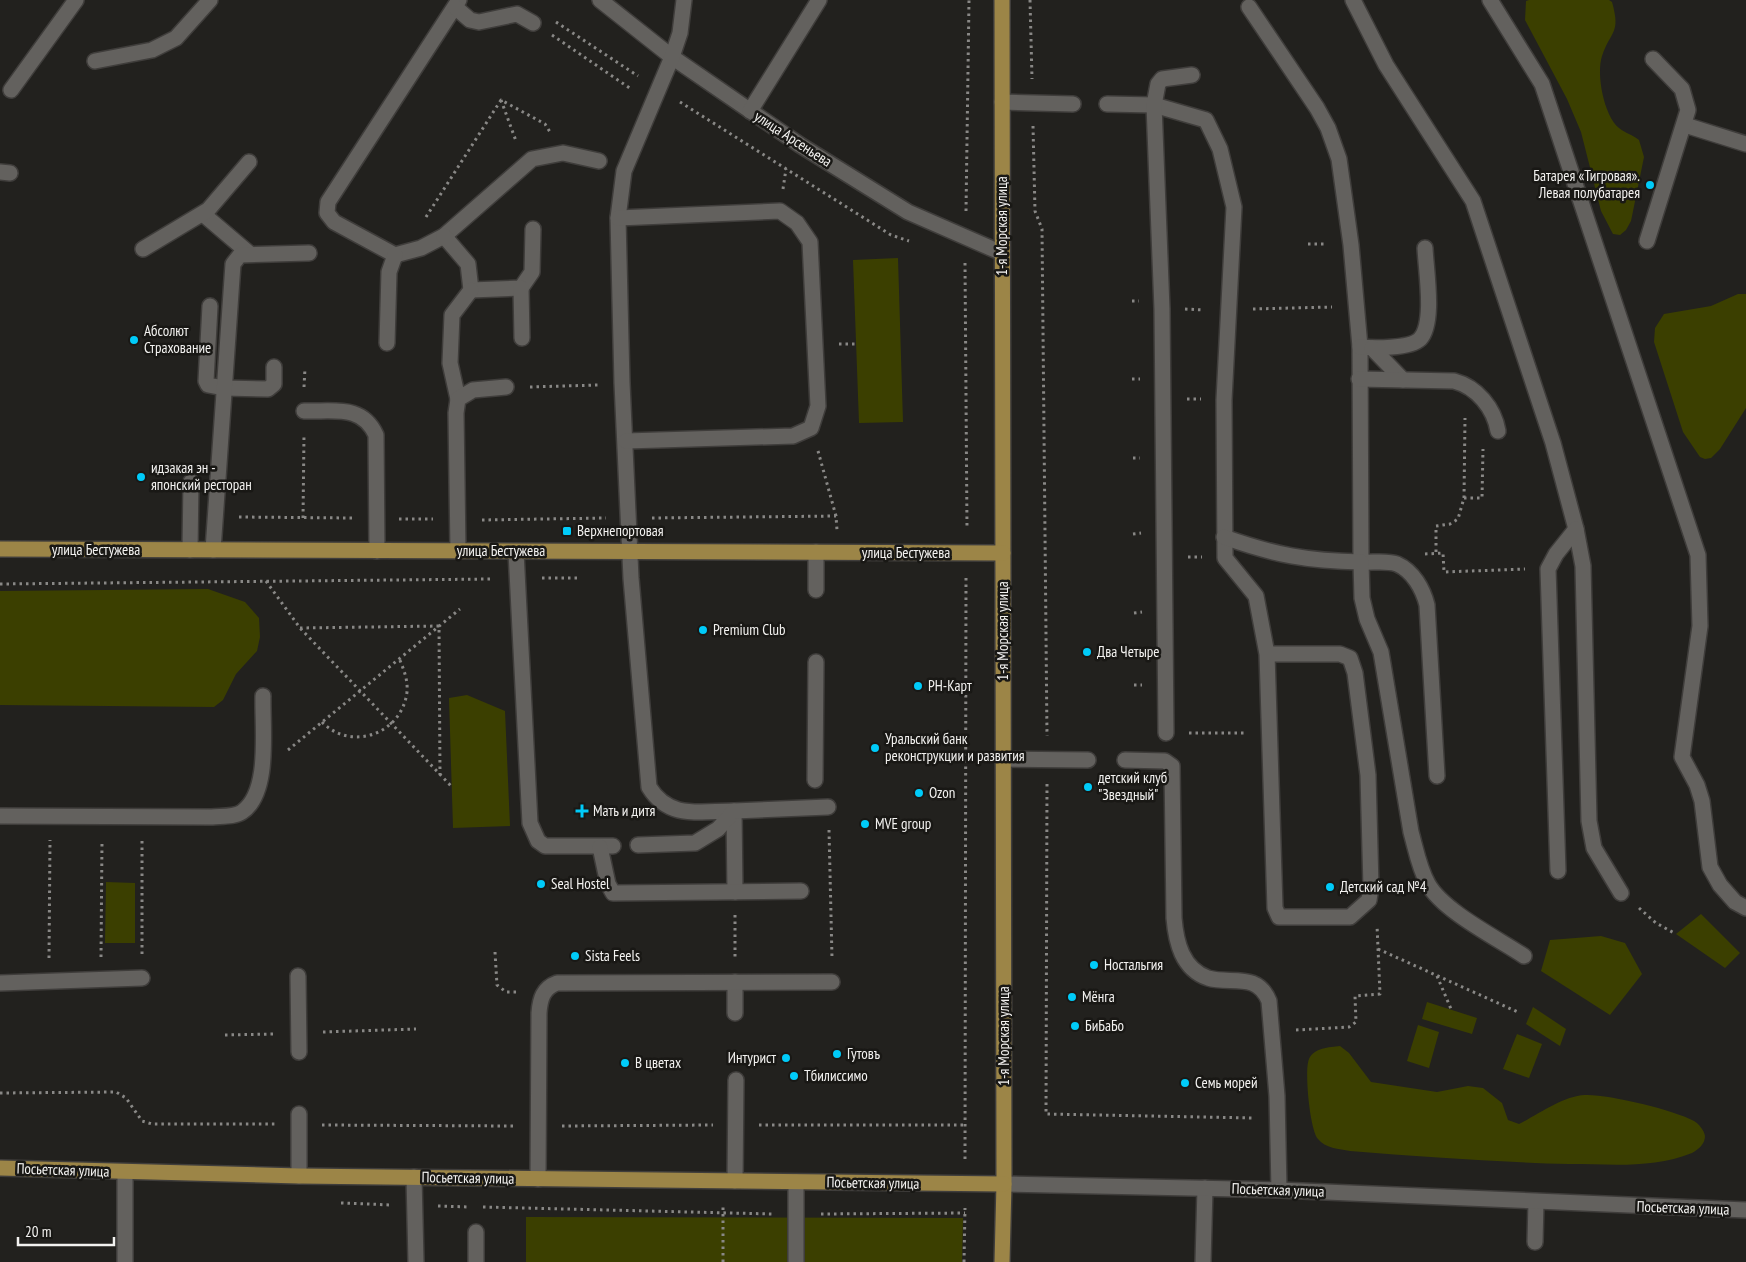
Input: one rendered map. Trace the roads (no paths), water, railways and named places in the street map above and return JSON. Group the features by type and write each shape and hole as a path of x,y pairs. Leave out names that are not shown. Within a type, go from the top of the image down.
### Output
{"main road":[{"name":"1-я Морская улица","path":"1002,0 1004,1184 1002,1262"},
{"name":"улица Бестужева","path":"0,549 1003,553"},
{"name":"Посьетская улица","path":"0,1168 299,1176 1004,1184"}],"street":[{"path":"11,90 76,0"},
{"path":"95,61 152,50 176,38 210,0"},
{"name":"улица Арсеньева","path":"600,0 672,58 800,145 908,212 1002,253"},
{"path":"684,0 680,33 672,58 624,171 618,218 622,383 630,552 649,787 663,804 680,812 828,807"},
{"path":"750,111 819,0"},
{"path":"1353,0 1386,65 1473,201 1553,443 1576,529 1583,566 1589,821 1594,848 1622,893"},
{"path":"1490,0 1542,84 1698,555 1700,626 1682,757 1697,785 1702,801 1710,867 1720,885 1735,902 1746,908"},
{"path":"533,23 517,14 479,22 470,20 457,3 328,202 327,213 334,222 399,254 421,248 444,236 532,159 563,153 598,161"},
{"path":"1249,7 1317,108 1328,128 1339,159 1366,348 1359,379 1360,562 1362,598 1367,619 1381,652 1411,832 1418,860 1428,884 1440,900 1452,911 1524,956"},
{"path":"1647,241 1685,125 1688,110 1682,89 1653,59"},
{"path":"1166,734 1162,310 1154,105 1158,84 1162,79 1192,75"},
{"path":"1002,102 1073,104"},
{"path":"1106,104 1154,105 1206,120 1220,149 1234,207 1224,400 1225,558 1256,596 1267,654 1271,733 1275,908 1279,916 1350,917 1369,900 1372,886 1368,775 1355,673 1350,658 1340,654 1267,654"},
{"path":"1685,125 1746,144"},
{"path":"144,249 203,214 249,162"},
{"path":"618,218 780,211 797,223 810,242 818,406 811,428 793,436 626,441"},
{"path":"203,214 250,254"},
{"path":"522,338 521,288 532,272 533,229"},
{"path":"444,236 468,264 471,290 452,316 450,363 458,399 456,413 458,551"},
{"path":"1366,348 1408,345 1420,339 1427,326 1425,248"},
{"path":"213,550 233,264 240,255 309,253"},
{"path":"387,344 389,272 399,254"},
{"path":"471,290 521,288"},
{"path":"210,306 206,381 208,385 224,388 268,390 274,384 274,367"},
{"path":"1366,348 1402,380"},
{"path":"1359,379 1454,381 1466,384 1473,388 1491,412 1498,431"},
{"path":"458,399 473,390 506,387"},
{"path":"304,411 350,412 363,416 370,423 376,435 377,551"},
{"path":"190,550 191,482"},
{"path":"1558,871 1548,569 1556,554 1576,529"},
{"path":"1224,537 1270,553 1318,561 1396,564 1410,574 1424,593 1427,605 1437,776"},
{"path":"516,552 530,822 538,841 545,846 607,846 608,884 614,893 801,890"},
{"path":"816,552 816,590"},
{"path":"815,780 816,662"},
{"path":"0,816 212,817 241,813 253,802 259,788 262,772 263,696"},
{"path":"1003,759 1088,760"},
{"path":"1125,760 1166,761 1172,766 1174,918 1176,937 1182,957 1193,968 1208,978 1235,979 1256,984 1266,994 1269,1001 1277,1118 1279,1190"},
{"path":"638,845 695,843 718,829 734,811"},
{"path":"734,811 735,892"},
{"path":"298,976 299,1052"},
{"path":"0,983 142,978"},
{"path":"735,982 735,1013"},
{"path":"538,1179 539,1013 543,994 549,986 557,983 832,982"},
{"path":"735,1181 736,1080"},
{"path":"299,1119 299,1176"},
{"path":"125,1172 125,1262"},
{"path":"414,1177 416,1262"},
{"path":"796,1182 796,1262"},
{"name":"Посьетская улица","path":"1004,1184 1279,1190 1746,1210"},
{"path":"1203,1262 1205,1188"},
{"path":"1535,1242 1536,1202"},
{"path":"476,1232 476,1262"}],"place":[{"name":"Батарея «Тигровая». Левая полубатарея","path":"1650,185"},
{"name":"Абсолют Страхование","path":"134,340"},
{"name":"идзакая эн - японский ресторан","path":"141,477"},
{"name":"Верхнепортовая","path":"567,531"},
{"name":"Premium Club","path":"703,630"},
{"name":"Два Четыре","path":"1087,652"},
{"name":"РН-Карт","path":"918,686"},
{"name":"Уральский банк реконструкции и развития","path":"875,748"},
{"name":"детский клуб \"Звездный\"","path":"1088,787"},
{"name":"Ozon","path":"919,793"},
{"name":"Мать и дитя","path":"582,811"},
{"name":"MVE group","path":"865,824"},
{"name":"Seal Hostel","path":"541,884"},
{"name":"Детский сад №4","path":"1330,887"},
{"name":"Sista Feels","path":"575,956"},
{"name":"Ностальгия","path":"1094,965"},
{"name":"Мёнга","path":"1072,997"},
{"name":"БиБаБо","path":"1075,1026"},
{"name":"Гутовъ","path":"837,1054"},
{"name":"Интурист","path":"786,1058"},
{"name":"В цветах","path":"625,1063"},
{"name":"Тбилиссимо","path":"794,1076"},
{"name":"Семь морей","path":"1185,1083"}]}
